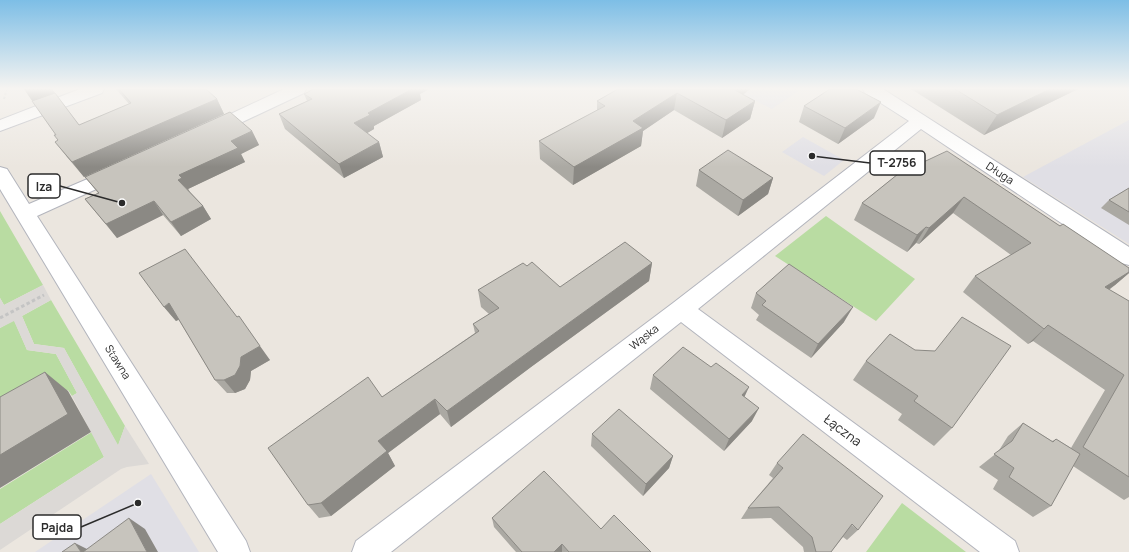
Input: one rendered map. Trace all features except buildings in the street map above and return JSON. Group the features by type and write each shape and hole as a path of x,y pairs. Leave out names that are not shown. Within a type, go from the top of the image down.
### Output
{"street":[{"path":"0,126 29,115"},
{"path":"192,138 242,115"},
{"name":"Długa","path":"910,115 1129,257"},
{"name":"Wąska","path":"367,552 681,309 920,121"},
{"path":"26,214 135,164"},
{"name":"Stawna","path":"0,173 235,552"},
{"name":"Łączna","path":"681,309 1004,552"}],"path":[{"path":"0,318 48,294"}],"shaded area":[{"path":"1129,120 1129,244 1023,177"},
{"path":"803,137 844,160 824,176 782,152"},
{"path":"43,285 51,300 22,316 34,344 64,348 118,445 125,426 149,464 121,469 0,550 0,524 104,457 72,396 77,393 56,354 27,350 14,321 0,328 0,298 4,305"},
{"path":"151,474 199,552 35,552"}],"green space":[{"path":"0,211 43,285 4,305 0,298"},
{"path":"826,216 915,279 876,321 775,256"},
{"path":"51,300 125,426 118,446 64,348 34,344 22,316"},
{"path":"14,320 27,350 56,354 77,393 72,396 68,390 0,430 0,328"},
{"path":"92,432 104,457 0,524 0,489"},
{"path":"902,503 966,552 866,552"}],"place":[{"name":"T-2756","path":"812,156"},
{"name":"Iza","path":"122,203"},
{"name":"Pajda","path":"138,503"}]}
